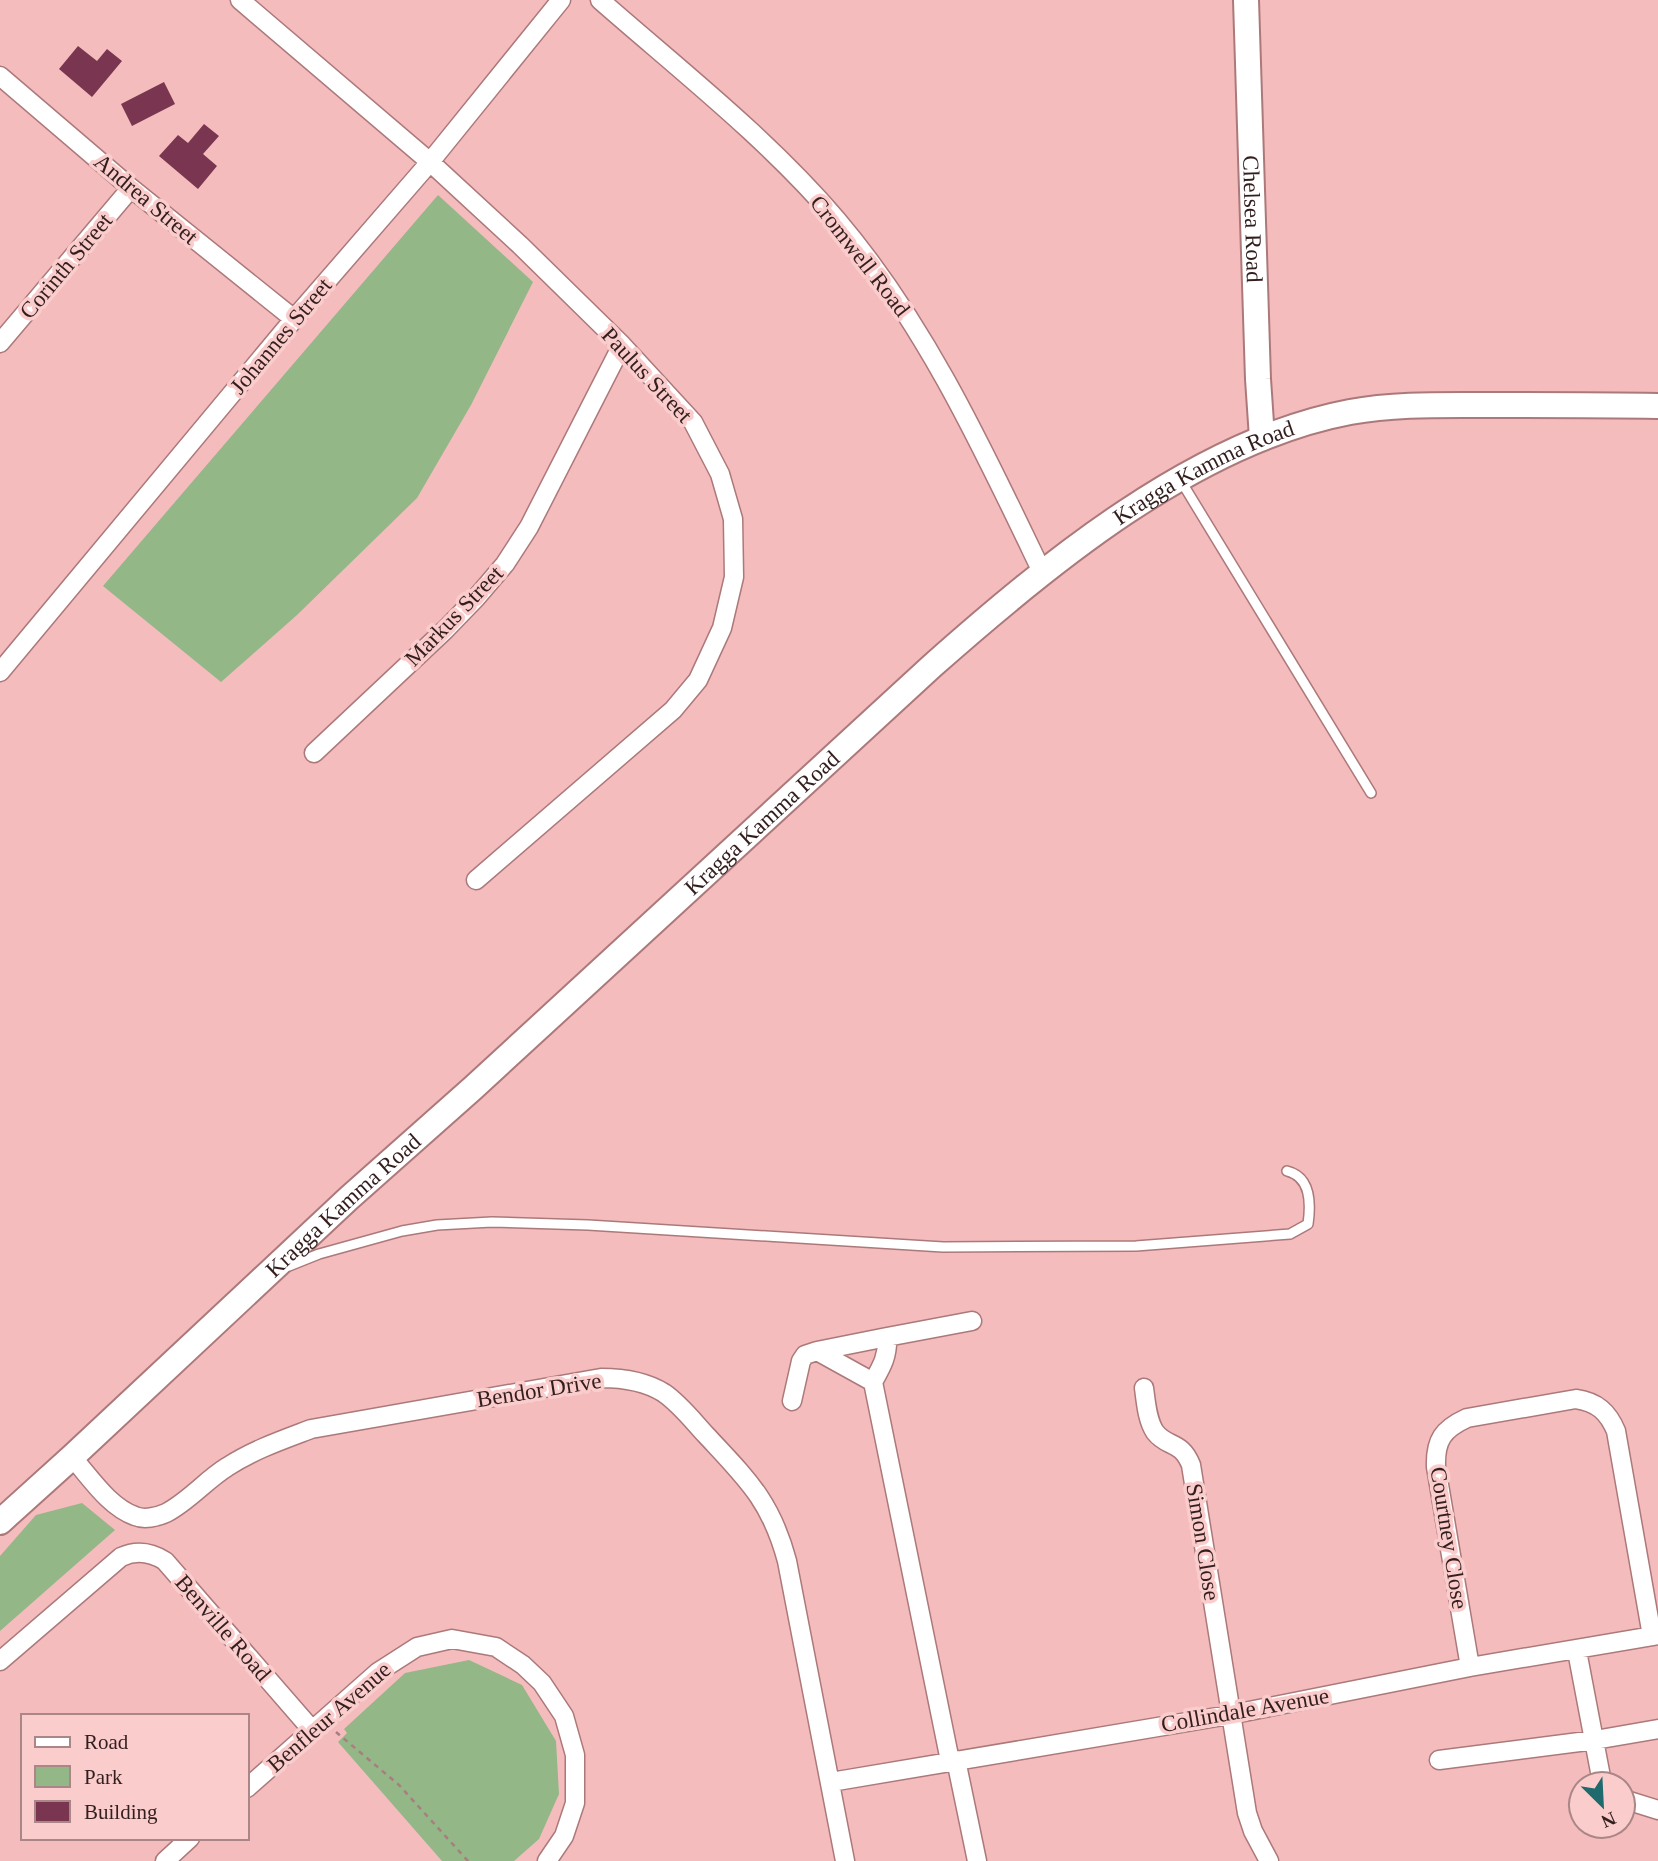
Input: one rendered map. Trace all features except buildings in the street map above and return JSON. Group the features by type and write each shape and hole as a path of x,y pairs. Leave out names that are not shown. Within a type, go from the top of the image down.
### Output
{"main road":[{"name":"Chelsea Road","path":"1246,0 1262,438"},
{"name":"Kragga Kamma Road","path":"0,1521 922,675 1042,572 1181,479 1262,438 1320,418 1380,408 1492,405 1658,407"}],"street":[{"name":"Paulus Street","path":"240,0 430,162 622,345 693,422 720,474 733,519 734,577 722,628 698,680 673,710 476,880"},
{"name":"Johannes Street","path":"0,672 294,319 430,162 561,0"},
{"name":"Cromwell Road","path":"600,0 775,154 837,220 898,303 946,377 1042,572"},
{"name":"Andrea Street","path":"0,76 131,188 294,319"},
{"name":"Corinth Street","path":"0,343 131,188"},
{"name":"Markus Street","path":"314,753 445,630 505,564 529,527 622,345"},
{"path":"792,1401 801,1361 806,1355 972,1321"},
{"path":"887,1337 888,1352 885,1362 873,1382 977,1861"},
{"path":"817,1351 873,1382"},
{"name":"Bendor Drive","path":"72,1457 112,1502 137,1518 148,1518 166,1513 212,1477 242,1458 311,1429 601,1378 632,1380 663,1392 752,1485 774,1522 787,1561 845,1861"},
{"name":"Simon Close","path":"1143,1388 1155,1432 1186,1453 1191,1465 1247,1813 1269,1861"},
{"name":"Courtney Close","path":"1471,1667 1435,1451 1441,1437 1452,1425 1467,1418 1576,1399 1590,1401 1602,1409 1611,1419 1616,1431 1655,1635"},
{"name":"Benville Road","path":"0,1661 121,1557 144,1553 165,1561 318,1726"},
{"name":"Collindale Avenue","path":"831,1782 1229,1714 1655,1635"},
{"name":"Benfleur Avenue","path":"248,1787 378,1672 417,1647 452,1639 496,1647 523,1665 541,1683 564,1716 575,1755 575,1802 564,1836 547,1861"},
{"path":"1577,1651 1600,1770"},
{"path":"1439,1760 1658,1729"},
{"path":"1637,1803 1658,1810"},
{"path":"164,1861 188,1840"}],"lane":[{"path":"1181,479 1371,793"},
{"path":"260,1281 318,1254 390,1234 438,1225 492,1222 588,1225 943,1247 1136,1246 1290,1234 1308,1224 1310,1211 1307,1189 1302,1178 1287,1171"}],"path":[{"path":"318,1726 399,1785 468,1861"}],"green space":[{"path":"438,195 533,282 471,405 417,498 297,615 221,682 103,586"},
{"path":"82,1503 115,1530 0,1631 0,1556 36,1515"},
{"path":"469,1660 522,1685 556,1741 559,1794 539,1839 514,1861 442,1861 338,1742 347,1733 344,1729 405,1673"}]}
